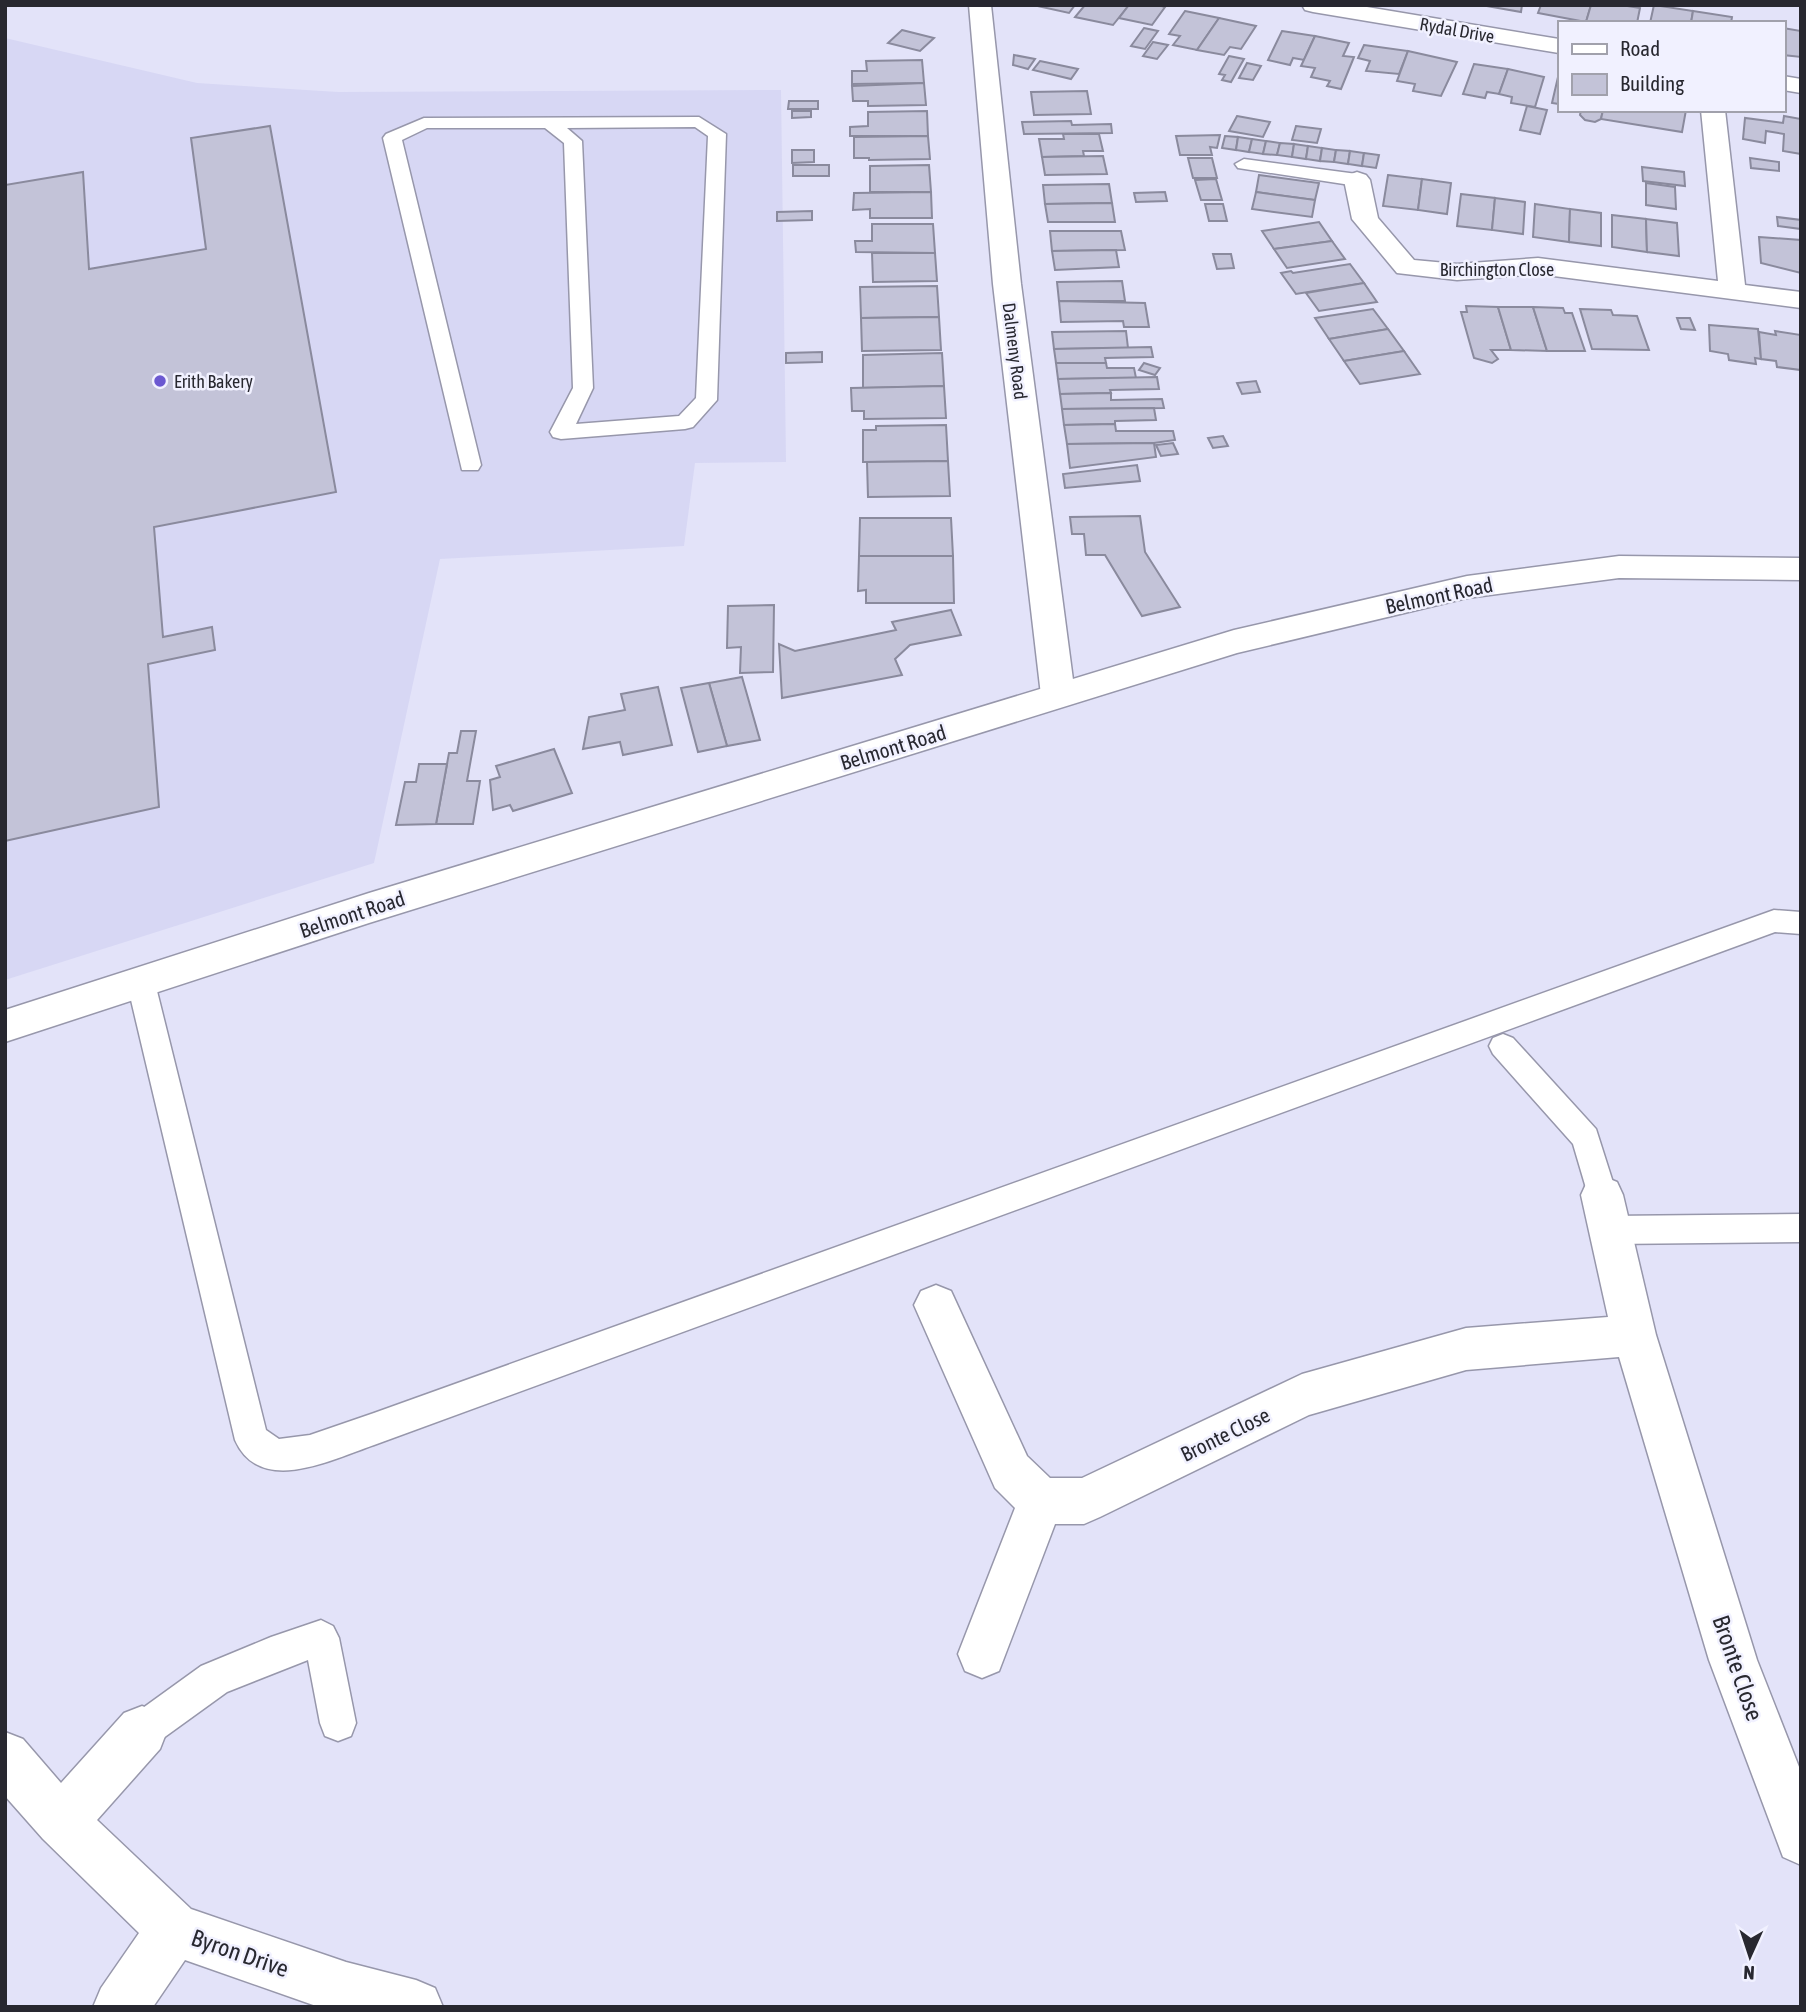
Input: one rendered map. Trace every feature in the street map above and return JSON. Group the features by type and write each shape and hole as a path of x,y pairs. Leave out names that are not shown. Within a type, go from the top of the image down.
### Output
{"street":[{"name":"Dalmeny Road","path":"980,5 1007,284 1058,695"},
{"name":"Rydal Drive","path":"1313,5 1558,46"},
{"path":"1713,112 1732,290"},
{"name":"Birchington Close","path":"1357,180 1365,219 1406,267 1457,272 1538,266 1801,300"},
{"name":"Belmont Road","path":"5,1026 382,904 1234,642 1467,587 1619,567 1801,569"},
{"name":"Bronte Close","path":"1606,1213 1634,1335 1733,1660 1801,1839"},
{"path":"936,1305 1011,1472 1041,1501 982,1654"},
{"name":"Bronte Close","path":"1041,1501 1084,1501 1302,1396 1466,1349 1634,1335"},
{"path":"61,1821 142,1731"},
{"name":"Byron Drive","path":"5,1757 61,1821 174,1930 346,1989 416,2007"},
{"path":"120,2007 174,1930"}],"lane":[{"path":"470,465 392,138 424,123 550,122 699,122 717,134 706,400 685,422 561,432 583,388 573,141 550,122"},
{"path":"1244,164 1357,180"},
{"path":"141,983 252,1440 275,1456 310,1451 374,1429 1774,920 1801,923"},
{"path":"1503,1046 1586,1139 1606,1213 1801,1228"},
{"path":"142,1731 214,1679 321,1638 338,1723"}],"shaded area":[{"path":"5,38 197,83 338,92 781,90 786,462 695,463 684,546 440,559 374,863 5,980"}],"building":[{"path":"1033,5 1075,5 1069,13"},
{"path":"1085,5 1129,5 1113,25 1075,17"},
{"path":"1129,5 1165,7 1152,25 1119,18"},
{"path":"1481,5 1522,5 1521,12"},
{"path":"1541,5 1591,5 1586,21 1538,13"},
{"path":"1591,5 1640,8 1637,21 1586,21"},
{"path":"1654,5 1693,11 1691,21 1650,21"},
{"path":"1185,11 1219,18 1197,50 1173,45 1180,36 1169,34"},
{"path":"1693,11 1732,17 1731,21 1691,21"},
{"path":"1219,18 1256,26 1241,49 1230,47 1224,55 1197,50"},
{"path":"1144,28 1158,31 1145,49 1131,46"},
{"path":"1785,28 1801,31 1801,57 1785,55"},
{"path":"902,30 934,38 920,51 888,43"},
{"path":"1282,31 1315,36 1304,60 1293,58 1290,65 1268,60"},
{"path":"1315,36 1349,43 1343,56 1354,57 1341,89 1327,86 1330,81 1311,77 1315,68 1301,66"},
{"path":"1153,42 1168,45 1157,59 1143,56"},
{"path":"1364,45 1408,51 1399,74 1366,71 1370,61 1358,58"},
{"path":"1408,51 1457,62 1441,96 1413,91 1415,84 1397,81"},
{"path":"1014,55 1035,59 1028,69 1013,65"},
{"path":"1229,56 1244,59 1231,82 1222,80 1225,75 1219,74"},
{"path":"922,60 924,83 852,84 852,71 867,71 866,61"},
{"path":"1040,61 1078,69 1071,79 1033,70"},
{"path":"1247,63 1261,66 1253,80 1239,78"},
{"path":"1474,64 1508,69 1499,94 1487,92 1485,98 1463,94"},
{"path":"1508,69 1544,77 1535,107 1511,103 1512,97 1499,94"},
{"path":"1558,77 1558,104 1552,103"},
{"path":"924,83 926,105 868,106 868,101 853,101 852,86"},
{"path":"1087,91 1091,114 1034,115 1031,92"},
{"path":"789,101 818,101 818,109 788,109"},
{"path":"1527,106 1547,110 1540,134 1520,130"},
{"path":"792,111 811,111 811,117 792,118"},
{"path":"927,111 928,136 850,136 850,127 868,126 868,112"},
{"path":"1581,112 1603,112 1601,119 1595,122 1585,120"},
{"path":"1603,112 1686,112 1682,132 1601,119"},
{"path":"1237,116 1270,122 1263,137 1229,131"},
{"path":"1784,116 1801,119 1801,154 1783,151 1784,134 1766,131 1765,143 1743,139 1745,118 1783,123"},
{"path":"1071,121 1072,125 1111,124 1112,133 1024,134 1022,122"},
{"name":"Erith Bakery","path":"270,126 336,492 154,527 163,637 212,627 215,650 148,664 159,807 5,841 5,185 83,172 89,269 206,249 191,138"},
{"path":"1296,126 1321,129 1317,143 1292,140"},
{"path":"1063,134 1099,134 1103,151 1083,151 1084,156 1042,157 1039,139 1064,139"},
{"path":"1220,135 1217,148 1210,147 1212,155 1180,155 1176,136"},
{"path":"928,136 930,159 854,158 854,137"},
{"path":"1225,136 1238,137 1236,150 1222,148"},
{"path":"1238,137 1252,139 1249,152 1236,150"},
{"path":"1252,139 1266,141 1263,154 1249,152"},
{"path":"1266,141 1280,143 1277,155 1263,154"},
{"path":"1280,143 1294,144 1292,157 1277,155"},
{"path":"1294,144 1308,146 1306,159 1292,157"},
{"path":"1308,146 1322,148 1320,161 1306,159"},
{"path":"1322,148 1336,150 1334,162 1320,161"},
{"path":"792,150 814,150 814,162 792,163"},
{"path":"1336,150 1350,151 1348,164 1334,162"},
{"path":"1350,151 1364,153 1362,166 1348,164"},
{"path":"1364,153 1379,155 1376,168 1362,166"},
{"path":"1103,156 1107,174 1045,175 1042,157"},
{"path":"1188,158 1212,158 1217,178 1193,178"},
{"path":"1750,158 1779,162 1779,171 1751,168"},
{"path":"793,165 829,165 829,176 793,176"},
{"path":"929,165 931,192 870,192 870,166"},
{"path":"1642,167 1684,172 1685,186 1643,181"},
{"path":"1259,175 1319,183 1315,200 1256,192"},
{"path":"1388,175 1422,179 1418,210 1383,206"},
{"path":"1216,179 1222,200 1201,200 1195,180"},
{"path":"1422,179 1451,183 1447,214 1418,210"},
{"path":"1646,183 1675,187 1676,209 1646,205"},
{"path":"1109,184 1112,203 1045,204 1043,185"},
{"path":"931,192 932,218 870,218 870,209 853,210 854,193"},
{"path":"1165,192 1167,201 1136,202 1134,193"},
{"path":"1256,192 1315,200 1312,217 1252,209"},
{"path":"1461,194 1495,198 1492,230 1457,226"},
{"path":"1495,198 1525,202 1523,234 1492,230"},
{"path":"1112,203 1115,222 1048,222 1045,204"},
{"path":"1205,204 1223,204 1227,221 1209,221"},
{"path":"1535,204 1570,209 1569,242 1533,237"},
{"path":"1570,209 1601,213 1601,246 1569,242"},
{"path":"812,211 812,220 777,221 777,212"},
{"path":"1612,215 1646,219 1647,252 1612,247"},
{"path":"1777,217 1801,220 1801,229 1778,226"},
{"path":"1646,219 1677,223 1679,256 1647,252"},
{"path":"1319,222 1332,241 1274,249 1262,231"},
{"path":"872,224 933,224 935,253 856,252 855,241 872,241"},
{"path":"1050,231 1121,231 1125,250 1052,251"},
{"path":"1759,237 1801,240 1801,273 1761,263"},
{"path":"1332,241 1345,259 1287,268 1274,249"},
{"path":"1116,250 1119,267 1055,270 1052,251"},
{"path":"872,253 935,253 937,281 873,282"},
{"path":"1213,254 1231,254 1234,268 1217,269"},
{"path":"1350,264 1364,283 1296,294 1281,273 1293,273"},
{"path":"1122,281 1125,301 1059,301 1057,282"},
{"path":"1364,283 1377,302 1319,311 1306,293"},
{"path":"937,286 939,317 861,318 860,287"},
{"path":"1059,301 1145,303 1149,327 1124,327 1123,321 1061,322"},
{"path":"1466,306 1498,307 1511,350 1491,350 1498,359 1492,363 1474,358 1461,312 1467,312"},
{"path":"1498,307 1533,307 1547,351 1511,350"},
{"path":"1533,307 1563,308 1565,313 1572,313 1585,351 1547,351"},
{"path":"1373,309 1388,329 1329,339 1315,318"},
{"path":"1580,309 1611,310 1613,315 1637,316 1649,350 1592,349"},
{"path":"939,317 941,350 862,351 861,318"},
{"path":"1677,318 1690,318 1695,330 1681,329"},
{"path":"1709,325 1758,329 1761,359 1755,358 1756,364 1729,360 1728,354 1710,351"},
{"path":"1388,329 1404,351 1344,361 1329,339"},
{"path":"1126,331 1128,348 1054,349 1052,332"},
{"path":"1775,331 1801,335 1801,370 1777,367 1776,361 1761,359 1759,332 1776,335"},
{"path":"1151,347 1153,357 1105,358 1106,363 1056,363 1054,349"},
{"path":"1404,351 1420,374 1360,384 1344,361"},
{"path":"822,352 822,362 786,363 786,353"},
{"path":"942,353 944,386 863,388 863,355"},
{"path":"1056,363 1106,363 1107,368 1134,368 1136,378 1058,379"},
{"path":"1144,363 1160,368 1155,375 1139,370"},
{"path":"1157,377 1159,389 1110,390 1111,393 1060,394 1058,379"},
{"path":"1256,381 1260,392 1242,394 1237,383"},
{"path":"944,386 946,418 864,419 864,411 852,411 851,388"},
{"path":"1111,393 1111,400 1162,399 1164,408 1062,409 1060,394"},
{"path":"1154,408 1156,420 1064,425 1062,409"},
{"path":"1115,424 1116,431 1173,431 1175,440 1154,443 1067,444 1064,425"},
{"path":"946,425 948,461 863,462 863,430 876,430 876,426"},
{"path":"1223,436 1228,446 1213,448 1208,438"},
{"path":"1154,443 1156,457 1070,468 1067,444"},
{"path":"1173,443 1178,454 1161,456 1156,445"},
{"path":"948,461 950,496 868,497 867,462"},
{"path":"1137,465 1140,481 1065,488 1063,474"},
{"path":"1140,516 1145,552 1180,607 1142,616 1105,555 1086,555 1084,534 1072,534 1070,517"},
{"path":"860,518 951,518 953,556 859,556"},
{"path":"859,556 953,556 954,603 866,603 866,590 858,591"},
{"path":"774,605 773,672 740,673 741,647 727,648 728,606"},
{"path":"951,610 961,635 910,645 895,659 902,675 782,698 779,644 795,651 896,630 892,622"},
{"path":"742,677 760,740 727,746 709,683"},
{"path":"709,683 727,746 698,752 681,688"},
{"path":"658,687 672,745 623,755 620,742 583,749 589,717 625,710 621,694"},
{"path":"461,731 476,731 467,781 480,781 473,824 436,824 449,753 457,753"},
{"path":"554,749 572,793 513,811 510,805 493,810 490,780 500,777 496,766"},
{"path":"419,764 447,764 436,824 396,825 405,782 416,782"}],"place":[{"name":"Erith Bakery","path":"160,381"}]}
